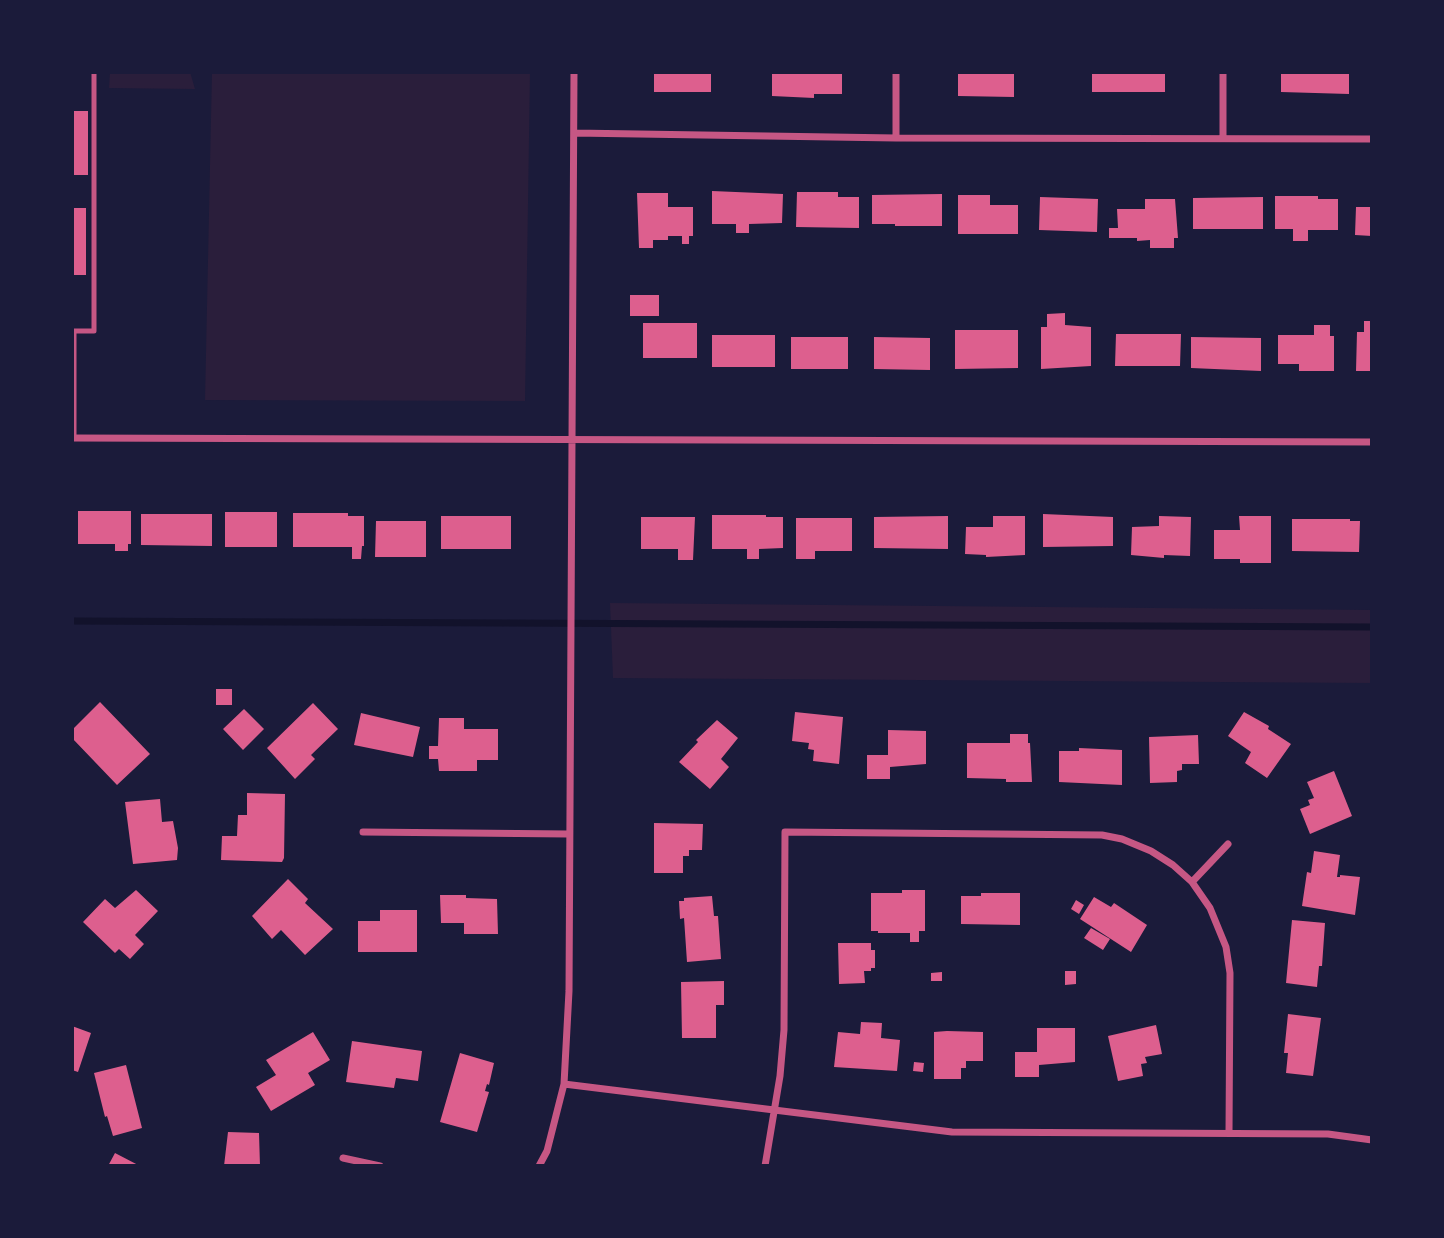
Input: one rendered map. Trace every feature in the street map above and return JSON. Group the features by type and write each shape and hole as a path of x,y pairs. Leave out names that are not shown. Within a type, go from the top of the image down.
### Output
{"street":[{"path":"539,1166 547,1151 564,1084 569,991 574,72"},
{"path":"896,72 896,138"},
{"path":"1223,72 1223,138"},
{"path":"573,133 896,138 1372,139"},
{"path":"73,438 1372,442"},
{"path":"363,832 568,834"},
{"path":"765,1166 784,1030 785,832 1102,835 1122,839 1151,851 1192,882 1220,927 1230,973 1229,1133"},
{"path":"1192,882 1228,844"},
{"path":"564,1084 952,1132 1328,1134 1372,1140"},
{"path":"343,1158 380,1166"}],"lane":[{"path":"73,438 74,331 94,331 94,72"}],"shaded area":[{"path":"110,72 190,72 195,89 109,88"},
{"path":"212,72 530,72 525,401 205,400"},
{"path":"610,603 1372,610 1372,683 613,678"}],"building":[{"path":"654,72 711,72 711,92 654,92"},
{"path":"772,72 842,72 842,94 814,94 814,98 772,96"},
{"path":"958,72 1014,72 1014,97 958,96"},
{"path":"1092,72 1165,72 1165,92 1092,92"},
{"path":"1281,72 1349,72 1349,94 1281,92"},
{"path":"72,111 88,111 88,175 72,175"},
{"path":"712,191 783,194 782,223 749,224 749,233 736,233 736,224 712,224"},
{"path":"797,192 838,192 838,197 859,197 859,228 796,227"},
{"path":"637,193 668,193 668,207 693,207 693,236 689,236 689,244 682,244 682,236 668,236 668,240 653,240 653,248 639,248"},
{"path":"942,194 942,226 872,224 872,195"},
{"path":"958,195 990,195 990,205 1018,205 1018,234 958,234"},
{"path":"1275,196 1338,199 1338,230 1308,230 1308,241 1293,241 1293,229 1275,229"},
{"path":"1040,197 1098,199 1097,232 1039,230"},
{"path":"1263,197 1263,229 1193,229 1193,198"},
{"path":"1145,199 1175,199 1178,238 1174,238 1174,248 1150,248 1150,240 1137,241 1137,238 1109,238 1109,228 1118,228 1117,209 1145,209"},
{"path":"1356,207 1372,207 1372,236 1355,235"},
{"path":"72,208 86,208 86,275 72,275"},
{"path":"630,295 659,295 659,316 630,316"},
{"path":"1065,313 1065,325 1091,327 1091,366 1041,369 1041,327 1047,327 1047,314"},
{"path":"1364,321 1372,321 1372,371 1356,371 1357,332 1364,332"},
{"path":"643,323 697,323 697,358 643,358"},
{"path":"1314,325 1330,325 1330,336 1334,336 1334,371 1299,371 1299,364 1278,364 1278,335 1314,335"},
{"path":"955,330 1018,330 1018,368 955,369"},
{"path":"1116,334 1181,334 1180,366 1115,366"},
{"path":"712,335 775,335 775,367 712,367"},
{"path":"791,337 848,337 848,369 791,369"},
{"path":"874,337 930,338 930,370 874,369"},
{"path":"1191,337 1261,338 1261,371 1191,368"},
{"path":"78,511 131,511 131,544 128,544 128,551 115,551 115,544 78,544"},
{"path":"225,512 277,512 277,547 225,547"},
{"path":"293,513 348,513 348,516 364,516 361,559 352,559 352,547 293,547"},
{"path":"141,514 212,514 212,546 141,545"},
{"path":"1043,514 1113,517 1113,546 1043,547"},
{"path":"712,515 783,517 783,548 759,549 759,559 747,559 747,549 712,549"},
{"path":"441,516 511,516 511,549 441,549"},
{"path":"948,516 948,549 874,548 874,517"},
{"path":"993,516 1025,516 1025,555 986,557 965,554 966,527 993,527"},
{"path":"1159,516 1191,517 1190,556 1164,555 1164,558 1131,555 1132,527 1159,526"},
{"path":"1239,516 1271,516 1271,563 1240,563 1240,559 1214,559 1214,530 1240,530"},
{"path":"641,517 695,517 693,560 678,560 678,549 641,549"},
{"path":"796,518 852,518 852,551 815,551 815,559 796,559"},
{"path":"1292,519 1360,521 1359,552 1292,551"},
{"path":"376,521 426,521 426,557 375,557"},
{"path":"216,689 232,689 232,705 216,705"},
{"path":"100,702 150,754 117,785 72,738 72,730"},
{"path":"313,703 338,729 311,755 315,759 295,779 267,748"},
{"path":"244,709 264,729 243,750 223,729"},
{"path":"795,712 843,717 839,764 813,761 814,750 808,749 809,743 792,741"},
{"path":"1244,712 1269,726 1268,729 1291,744 1267,778 1245,763 1251,752 1228,736"},
{"path":"361,713 420,727 413,757 354,745"},
{"path":"439,718 464,718 464,729 498,729 498,760 477,760 477,771 439,771 438,759 429,759 429,746 438,746"},
{"path":"717,720 738,738 721,759 729,767 710,789 679,762 698,742 696,740"},
{"path":"888,730 926,731 926,764 890,767 890,779 867,779 867,755 888,755"},
{"path":"1010,734 1028,734 1032,782 967,778 967,743 1010,743"},
{"path":"1198,735 1199,764 1182,764 1182,770 1177,771 1177,782 1150,783 1149,737"},
{"path":"1079,748 1122,750 1122,785 1059,782 1059,751 1079,751"},
{"path":"1334,771 1352,816 1310,834 1300,809 1310,805 1308,800 1314,798 1307,782"},
{"path":"247,793 285,794 282,862 221,860 222,836 237,836 238,815 247,815"},
{"path":"160,799 162,822 173,821 178,848 177,860 133,864 125,802"},
{"path":"654,823 703,824 702,850 689,850 689,856 683,856 683,873 654,873"},
{"path":"1314,851 1340,855 1337,877 1360,877 1355,915 1302,906 1307,872 1311,873"},
{"path":"288,879 308,899 305,903 333,929 305,955 281,930 272,939 252,916"},
{"path":"136,890 158,911 135,935 144,944 130,959 119,949 115,953 83,922 105,899 115,908"},
{"path":"902,890 925,890 925,931 919,931 919,942 910,942 910,933 871,931 871,893 902,893"},
{"path":"981,893 1020,893 1020,925 961,924 961,896 981,896"},
{"path":"440,895 497,899 498,934 464,934 464,923 441,923"},
{"path":"712,896 714,916 718,916 721,959 687,962 684,918 680,919 679,901 684,901 684,898"},
{"path":"1094,897 1111,907 1114,903 1147,925 1131,952 1080,919"},
{"path":"1076,900 1084,905 1079,914 1071,909"},
{"path":"380,910 417,910 417,952 358,952 358,921 380,921"},
{"path":"1292,920 1325,923 1322,966 1319,966 1317,987 1286,983"},
{"path":"1091,928 1110,939 1103,950 1084,938"},
{"path":"838,943 871,943 871,950 875,950 875,968 864,971 865,983 839,984"},
{"path":"1065,971 1076,971 1076,984 1065,985"},
{"path":"942,972 942,981 931,981 931,973"},
{"path":"724,981 724,1005 716,1005 716,1038 682,1038 681,982"},
{"path":"1288,1014 1321,1018 1313,1076 1286,1073 1288,1053 1284,1053"},
{"path":"861,1022 882,1023 881,1038 900,1040 897,1071 834,1067 838,1032 860,1034"},
{"path":"1156,1025 1162,1054 1145,1057 1147,1063 1141,1064 1143,1076 1118,1081 1108,1036"},
{"path":"72,1026 91,1033 78,1072 72,1070"},
{"path":"1037,1028 1075,1028 1075,1062 1039,1065 1039,1077 1015,1077 1015,1052 1037,1052"},
{"path":"313,1032 330,1060 308,1073 315,1085 271,1111 256,1087 276,1075 266,1060"},
{"path":"934,1032 983,1032 983,1061 966,1061 966,1068 961,1068 961,1079 934,1079"},
{"path":"352,1041 422,1051 418,1081 396,1078 394,1088 346,1082"},
{"path":"460,1053 494,1063 477,1132 440,1122"},
{"path":"914,1062 924,1063 923,1072 913,1071"},
{"path":"126,1065 142,1128 113,1136 107,1116 105,1117 94,1073"},
{"path":"228,1132 259,1133 260,1166 224,1166"},
{"path":"115,1153 140,1166 108,1166"}],"waterway":[{"path":"72,621 1372,627"}]}
